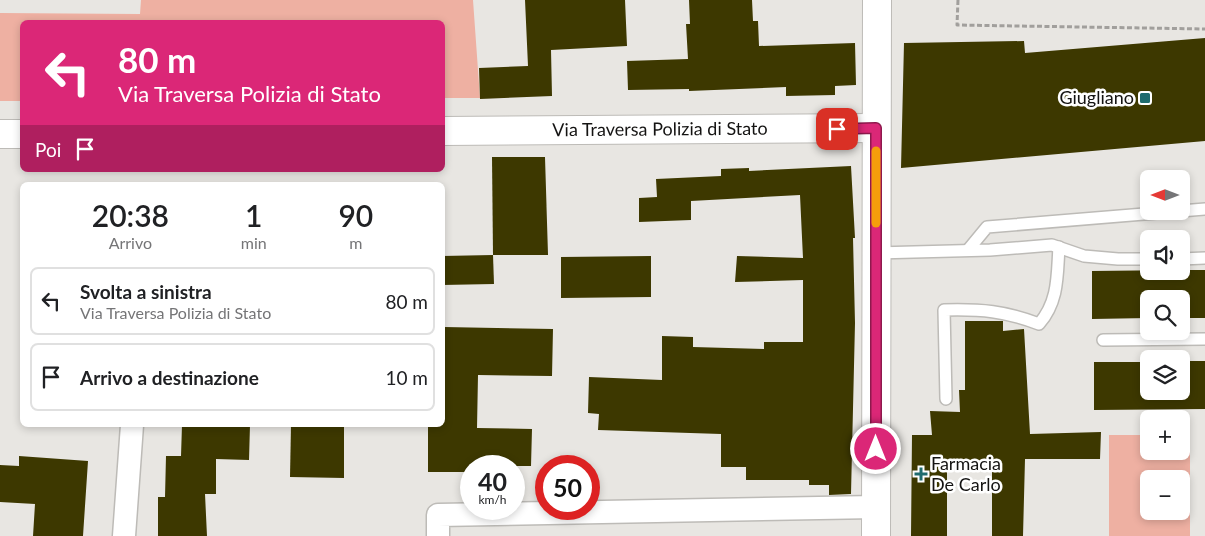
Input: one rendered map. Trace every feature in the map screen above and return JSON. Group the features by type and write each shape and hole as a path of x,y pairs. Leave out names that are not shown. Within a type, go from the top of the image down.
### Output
{"main road":[{"path":"876,536 877,0"},
{"name":"Via Traversa Polizia di Stato","path":"445,132 876,128"},
{"path":"0,134 20,134"}],"street":[{"path":"124,536 132,427"},
{"path":"438,536 438,515 876,507"}],"lane":[{"path":"968,250 987,227 1205,209"},
{"path":"876,253 1052,245 1084,256 1140,259"},
{"path":"946,399 944,310 1012,314 1039,324 1048,314 1058,286 1059,247"},
{"path":"1190,259 1205,258"},
{"path":"1102,340 1205,339"}],"path":[{"path":"958,0 957,25 1205,29"}],"shaded area":[{"path":"141,0 473,0 480,98 445,98 445,20 20,20 20,101 0,101 0,13 140,14"},
{"path":"1109,435 1140,435 1140,460 1190,460 1190,470 1140,470 1140,520 1190,520 1190,536 1109,536"}],"building":[{"path":"525,0 625,0 627,46 551,50 552,96 480,99 479,68 528,66"},
{"path":"689,0 752,0 753,21 758,21 759,46 855,43 856,85 835,86 835,95 786,96 786,87 689,91 689,89 628,90 627,61 688,59 686,24 690,24"},
{"path":"1205,38 1205,141 901,168 904,43 1024,41 1025,53"},
{"path":"492,157 545,157 548,255 493,255"},
{"path":"851,166 855,238 853,238 855,323 851,494 829,495 829,485 809,485 809,480 746,480 746,467 721,467 721,434 598,430 599,414 588,413 589,377 662,380 662,336 693,337 693,347 764,349 764,342 803,342 803,280 735,282 737,256 803,258 800,195 691,201 691,220 639,222 639,198 657,197 656,179 721,176 721,169 749,168 749,171"},
{"path":"493,255 494,284 445,285 445,256"},
{"path":"651,256 651,297 561,298 561,257"},
{"path":"1190,270 1205,270 1205,318 1190,318 1190,290 1140,290 1140,318 1092,319 1092,271 1140,271 1140,280 1190,280"},
{"path":"965,321 1003,321 1003,331 1024,329 1030,434 1101,432 1100,459 1025,459 1023,536 992,536 992,464 947,465 947,536 911,536 912,435 932,435 930,411 960,412 959,390 965,390"},
{"path":"445,327 553,329 552,376 478,375 477,428 532,429 531,466 525,466 525,455 460,455 460,472 428,472 428,427 445,427"},
{"path":"1190,361 1205,361 1205,409 1094,410 1094,362 1140,362 1140,400 1190,400"},
{"path":"182,427 250,427 249,460 216,459 216,494 205,494 207,536 158,536 158,497 165,497 166,456 181,456"},
{"path":"291,427 344,427 344,478 290,477"},
{"path":"19,456 88,461 83,536 33,536 35,504 0,502 0,465 19,466"}],"slow traffic":[{"path":"876,151 876,223"}],"place":[{"name":"Giugliano","path":"1145,98"},
{"name":"Farmacia De Carlo","path":"921,474"}],"route":[{"path":"837,129 876,128 876,449"}]}
